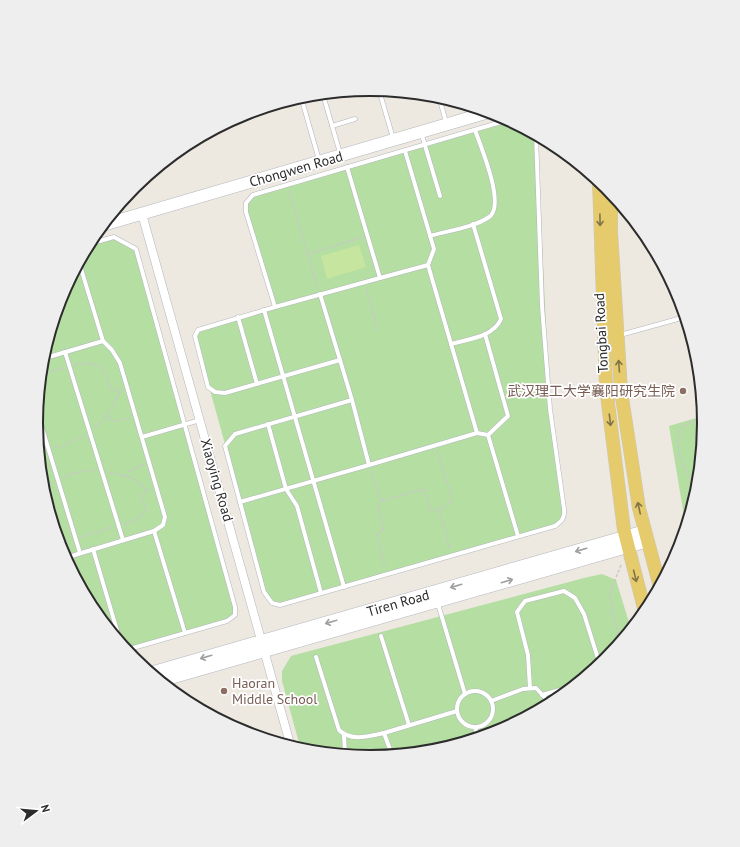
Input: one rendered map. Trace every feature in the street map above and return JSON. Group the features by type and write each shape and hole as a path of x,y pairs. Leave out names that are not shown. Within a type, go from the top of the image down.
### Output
{"main road":[{"path":"599,190 606,387 627,542 643,604"},
{"name":"Tongbai Road","path":"611,203 611,232 621,391 639,508 658,578"}],"street":[{"name":"Chongwen Road","path":"112,222 478,115"},
{"name":"Xiaoying Road","path":"142,214 289,740"},
{"name":"Tiren Road","path":"157,671 263,646 437,601 646,536"},
{"name":"Tiren Road","path":"166,679 263,646 627,542"}],"lane":[{"path":"381,97 394,140"},
{"path":"324,99 341,155"},
{"path":"303,104 319,162"},
{"path":"441,105 447,124"},
{"path":"332,126 355,119"},
{"path":"275,307 246,212 246,203 253,195 499,123"},
{"path":"430,236 473,224 490,217 495,208 496,195 475,130"},
{"path":"421,132 440,196"},
{"path":"352,400 235,434 225,446 264,592 268,599 280,605 555,526 561,522 564,516 550,409 542,306 536,141"},
{"path":"404,151 434,249 428,265 477,433"},
{"path":"347,167 380,278"},
{"path":"451,344 491,332 498,327 502,319 473,224"},
{"path":"98,241 114,237 136,249 235,607 235,614 227,621 133,648"},
{"path":"340,360 225,393 214,392 208,387 195,336 198,330 238,317 428,265"},
{"path":"71,556 154,531 163,525 164,517 120,363 112,350 103,341 82,270"},
{"path":"320,294 352,400 369,465"},
{"path":"264,310 344,587"},
{"path":"238,317 257,384"},
{"path":"618,336 680,318"},
{"path":"485,334 508,416 488,435"},
{"path":"50,357 103,341"},
{"path":"65,352 123,540"},
{"path":"142,437 200,420"},
{"path":"268,424 286,489 297,506 321,593"},
{"path":"43,432 80,553"},
{"path":"240,502 477,433 488,435"},
{"path":"488,435 518,536"},
{"path":"154,531 185,633"},
{"path":"93,549 117,630"},
{"path":"530,688 528,655 517,612 525,601 564,591 575,598 584,614 597,658"},
{"path":"437,601 465,694"},
{"path":"381,636 409,725"},
{"path":"316,657 339,730 344,735 354,738 384,733 457,711"},
{"path":"491,701 523,689 530,688 536,688 546,699"},
{"path":"542,695 559,690"},
{"path":"476,691 483,693 491,701 493,712 491,717 483,725 475,727 462,722 457,711 458,704 465,694 476,691"},
{"path":"475,727 476,732"},
{"path":"384,733 390,750"},
{"path":"344,735 345,750"}],"path":[{"path":"288,185 320,294"},
{"path":"308,254 368,236"},
{"path":"364,282 378,332"},
{"path":"47,373 70,366 93,363 102,369 110,388 119,392"},
{"path":"106,415 113,421 136,416"},
{"path":"692,482 683,463 678,439 681,427 697,420"},
{"path":"381,576 385,571 385,561 377,533 383,531 378,504 381,500 424,488 431,511 439,509 452,502 451,494 435,445"},
{"path":"126,477 129,471 149,464"},
{"path":"369,465 381,500"},
{"path":"439,509 452,555"},
{"path":"619,635 613,618 610,593 627,542"}],"green space":[{"path":"499,123 537,142 550,409 565,516 555,526 280,605 268,599 195,336 198,330 273,307 246,212 246,203 253,195"},
{"path":"114,237 136,249 235,607 235,615 227,621 133,648 98,605 68,549 60,529 49,487 44,445 44,402 49,360 54,339 68,298 87,260 98,241"},
{"path":"359,245 366,267 327,279 321,256"},
{"path":"697,418 694,466 691,487 684,515 669,426"},
{"path":"602,574 616,580 629,623 616,639 586,669 569,683 533,707 495,726 475,733 413,748 391,750 349,750 327,748 299,742 282,681 282,671 291,656"}],"place":[{"name":"武汉理工大学襄阳研究生院","path":"683,391"},
{"name":"Haoran Middle School","path":"224,691"}]}
